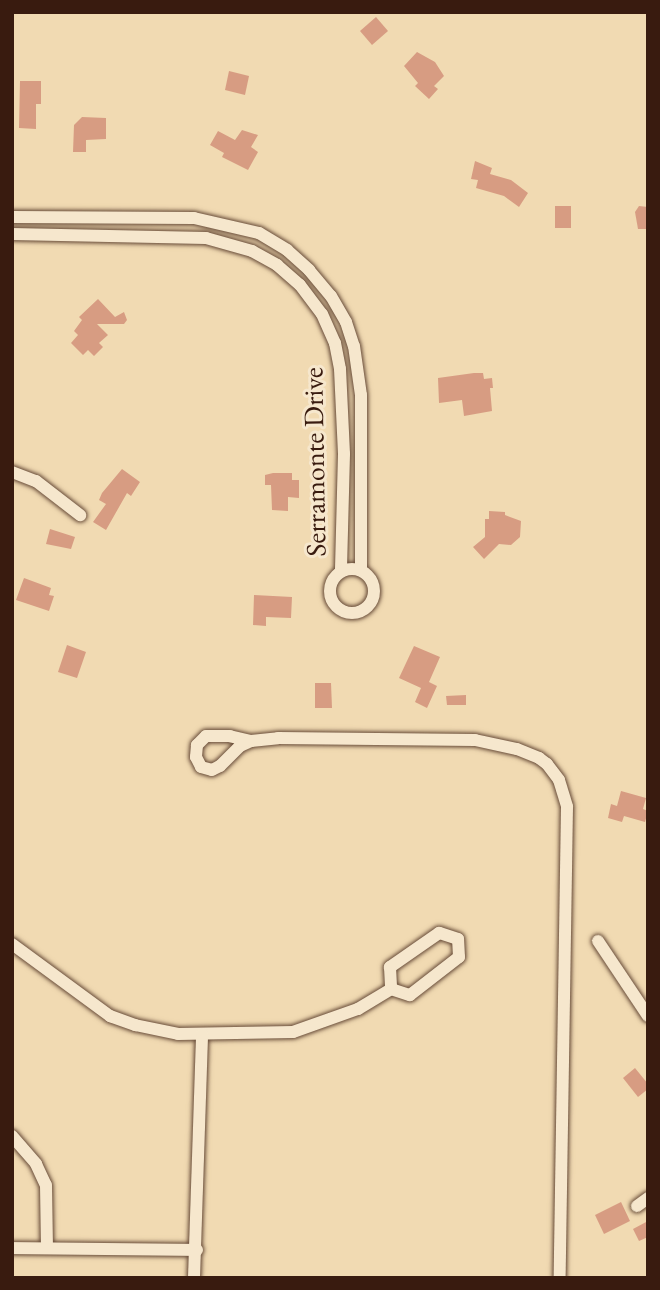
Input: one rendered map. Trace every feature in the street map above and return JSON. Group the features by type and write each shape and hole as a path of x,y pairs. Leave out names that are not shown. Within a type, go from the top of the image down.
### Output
{"street":[{"path":"150,216 150,235"},
{"name":"Serramonte Drive","path":"12,217 194,218 259,233 287,250 325,288 346,322 354,346 361,395 361,570"},
{"name":"Serramonte Drive","path":"12,234 206,238 252,251 277,265 322,314 335,343 340,369 344,447 341,571 331,582 330,597 338,609 352,613 366,608 374,595 372,580 361,570 341,571"},
{"path":"310,299 325,288"},
{"path":"344,447 361,447"},
{"path":"12,472 36,481 80,515"},
{"path":"251,741 278,738 475,740 517,749 539,758 548,764 559,780 567,807 560,1278"},
{"path":"12,944 110,1016 135,1026 178,1034 201,1034 293,1032 358,1009 391,989 410,995 459,957 458,939 439,933 390,967 391,989"},
{"path":"598,941 648,1016"},
{"path":"194,1278 197,1250 201,1034"},
{"path":"12,1136 36,1164 46,1185 47,1248"},
{"path":"12,1248 197,1250"}],"building":[{"path":"376,17 388,31 372,45 360,31"},
{"path":"417,52 435,62 444,76 434,86 438,89 429,99 415,86 418,83 404,66"},
{"path":"229,71 249,76 245,95 225,90"},
{"path":"20,81 41,81 41,104 36,104 36,129 19,128"},
{"path":"82,117 106,118 106,139 86,140 86,152 73,152 74,125"},
{"path":"242,130 258,135 251,147 258,152 248,170 222,157 224,153 210,145 218,131 235,140"},
{"path":"475,161 492,168 490,174 511,180 528,193 519,207 504,196 476,188 478,180 471,179"},
{"path":"555,206 571,206 571,228 555,228"},
{"path":"639,206 648,207 648,229 638,229 635,212"},
{"path":"98,299 115,317 124,312 127,320 124,324 97,324 108,335 99,343 103,347 94,356 88,350 83,355 71,343 78,335 74,331 82,320 79,317"},
{"path":"483,373 484,379 492,378 492,411 464,416 462,400 439,403 438,378"},
{"path":"122,469 140,482 131,496 127,493 106,530 93,522 106,504 99,500 102,493"},
{"path":"292,473 292,480 299,480 299,498 288,497 288,511 272,510 271,485 265,485 265,475"},
{"path":"489,511 505,512 505,515 521,521 520,537 511,545 499,544 484,559 473,547 485,537 485,519 489,519"},
{"path":"50,529 75,537 71,549 46,544"},
{"path":"24,578 51,588 49,595 54,596 49,611 16,600"},
{"path":"254,595 292,597 291,618 266,617 266,626 253,625"},
{"path":"67,645 86,652 77,678 58,672"},
{"path":"414,646 440,657 429,682 437,686 427,708 415,702 421,688 399,678"},
{"path":"315,683 331,683 332,708 315,708"},
{"path":"466,695 466,705 447,705 446,696"},
{"path":"621,791 646,798 643,809 648,811 645,822 624,816 622,822 608,818 611,804 617,806"},
{"path":"635,1068 648,1084 648,1089 638,1097 623,1078"},
{"path":"621,1202 630,1221 604,1234 595,1215"},
{"path":"648,1221 648,1237 639,1241 633,1229"}]}
